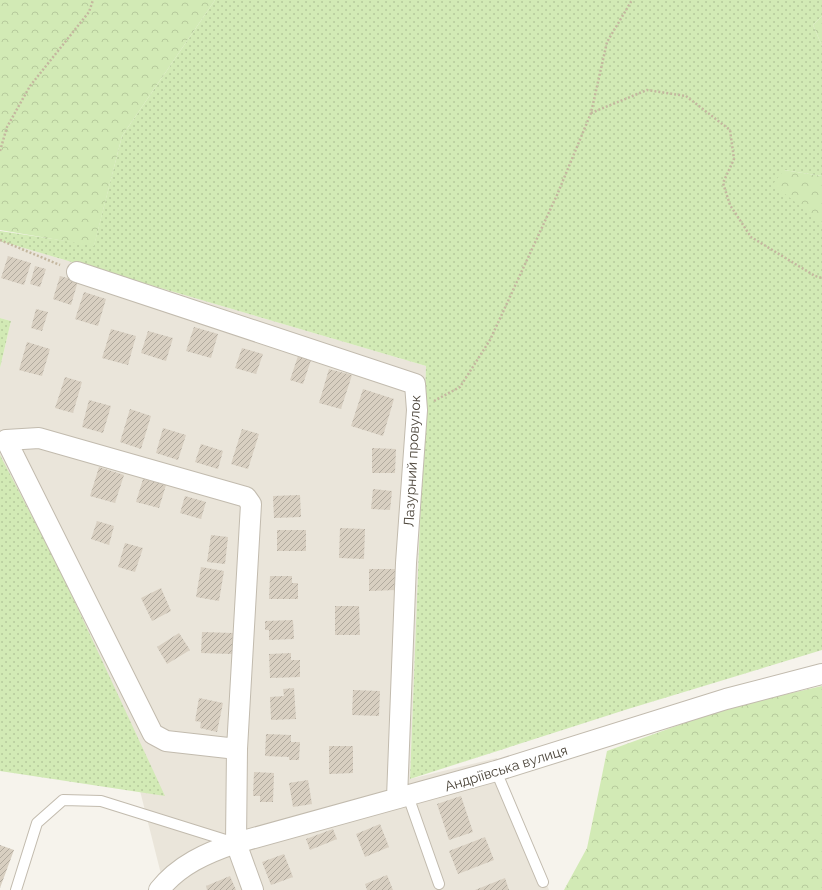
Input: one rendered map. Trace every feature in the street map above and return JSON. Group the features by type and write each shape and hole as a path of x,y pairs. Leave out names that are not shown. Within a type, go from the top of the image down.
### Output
{"street":[{"name":"Лазурний провулок","path":"77,272 415,384 417,410 406,564 403,797"},
{"path":"237,750 166,741 153,734 6,440 39,438 246,498 251,504 237,750 236,843 253,890"},
{"name":"Андріївська вулиця","path":"159,890 170,876 208,852 496,771 726,699 822,674"}],"lane":[{"path":"496,771 543,882"},
{"path":"403,797 439,884"},
{"path":"16,890 37,823 63,800 100,801 236,843"}],"path":[{"path":"0,152 7,127 30,86 89,12 94,0"},
{"path":"417,410 460,387 490,340 557,195 591,113 607,42 632,0"},
{"path":"591,113 647,90 686,96 730,130 734,159 723,183 730,205 751,236 814,276 822,278"},
{"path":"0,240 77,272"}],"shaded area":[{"path":"0,241 426,366 410,779 497,758 549,890 165,890 128,743 0,489 0,368 11,321 0,318"}],"green space":[{"path":"0,0 215,0 122,136 94,246 0,230"},
{"path":"215,0 822,0 822,16 813,25 822,46 822,176 784,170 822,224 822,650 628,709 410,779 426,366 0,241 0,231 94,245 122,136"},
{"path":"822,16 822,46 813,25"},
{"path":"784,170 822,176 822,224 773,184"},
{"path":"0,318 11,321 0,368"},
{"path":"0,455 59,568 165,796 0,771"},
{"path":"822,686 822,890 564,890 587,848 607,751 726,708"}],"building":[{"path":"8,256 31,263 24,285 1,278"},
{"path":"35,266 46,269 40,287 30,284"},
{"path":"60,276 78,281 71,305 53,299"},
{"path":"84,292 106,299 98,326 75,319"},
{"path":"36,309 48,312 42,331 31,328"},
{"path":"194,327 218,334 211,358 186,351"},
{"path":"111,329 136,336 128,365 102,358"},
{"path":"148,331 173,338 166,361 141,353"},
{"path":"27,342 50,349 42,376 19,370"},
{"path":"242,348 263,354 256,374 235,368"},
{"path":"298,356 311,360 303,384 290,380"},
{"path":"329,369 352,375 341,409 319,403"},
{"path":"65,377 82,382 73,413 55,408"},
{"path":"363,389 394,399 383,436 351,426"},
{"path":"89,400 111,406 103,433 82,427"},
{"path":"130,409 151,416 141,449 120,442"},
{"path":"163,428 186,435 178,460 156,453"},
{"path":"242,429 259,434 248,469 231,464"},
{"path":"201,444 223,451 218,469 195,462"},
{"path":"372,448 396,449 395,473 372,473"},
{"path":"99,467 124,475 115,503 90,496"},
{"path":"143,479 166,485 159,508 136,502"},
{"path":"373,489 392,491 390,510 371,509"},
{"path":"300,495 301,517 274,518 273,496"},
{"path":"185,496 206,502 201,519 180,513"},
{"path":"97,521 114,526 109,545 91,539"},
{"path":"340,528 365,529 364,559 339,558"},
{"path":"277,530 306,530 306,551 277,551"},
{"path":"211,535 228,537 225,564 207,562"},
{"path":"125,543 143,548 135,572 118,567"},
{"path":"201,567 224,571 219,601 196,597"},
{"path":"369,569 395,569 396,590 369,591"},
{"path":"270,576 292,576 292,583 298,583 298,599 269,599"},
{"path":"161,588 171,611 152,621 141,598"},
{"path":"335,606 359,606 360,635 335,635"},
{"path":"293,620 294,639 269,640 269,630 265,630 265,621"},
{"path":"202,632 233,633 232,654 201,653"},
{"path":"179,633 190,650 167,664 157,647"},
{"path":"291,653 291,660 300,660 300,677 270,678 269,654"},
{"path":"294,688 296,719 271,720 270,697 284,696 283,689"},
{"path":"353,690 380,691 379,716 352,715"},
{"path":"199,698 223,703 217,732 200,728 201,722 195,721"},
{"path":"266,734 291,735 291,742 300,742 299,760 289,760 289,757 265,756"},
{"path":"329,746 353,746 353,773 329,774"},
{"path":"254,772 274,773 273,802 260,802 260,796 253,796"},
{"path":"308,780 312,804 293,807 289,783"},
{"path":"461,796 473,832 449,840 437,804"},
{"path":"380,824 389,847 365,857 356,834"},
{"path":"333,829 337,839 310,850 306,839"},
{"path":"485,837 494,860 458,874 449,851"},
{"path":"0,845 14,850 0,888"},
{"path":"284,854 293,877 271,885 262,862"},
{"path":"387,875 393,890 367,890 365,884"},
{"path":"230,876 236,890 207,890 206,886"},
{"path":"505,878 509,890 475,890"}]}
